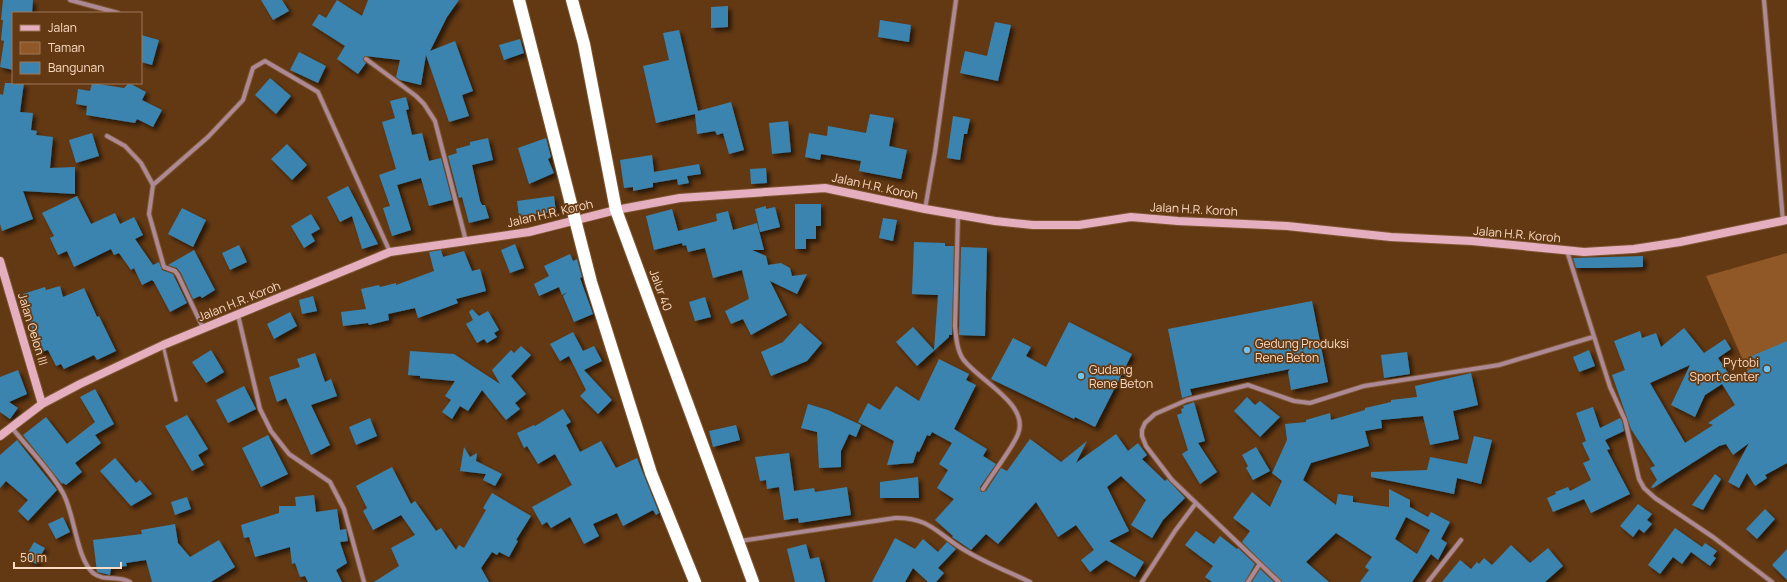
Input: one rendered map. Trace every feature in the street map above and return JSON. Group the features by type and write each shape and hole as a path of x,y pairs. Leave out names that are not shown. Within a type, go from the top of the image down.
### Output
{"highway":[{"path":"519,0 591,282 651,473 695,582"},
{"name":"Jalur 40","path":"572,0 584,44 616,210 753,582"}],"main road":[{"name":"Jalan H.R. Koroh","path":"0,436 42,404 80,384 163,345 390,252 529,232 575,219 680,198 825,188 958,215 1033,225 1080,225 1130,217 1178,221 1287,226 1390,237 1472,241 1584,252 1634,249 1680,242 1785,220"},
{"name":"Jalan Oelon III","path":"0,262 42,404"}],"street":[{"path":"70,0 114,12"},
{"path":"926,209 956,0"},
{"path":"1764,0 1785,220"},
{"path":"366,59 416,96 424,104 435,121 466,241"},
{"path":"153,185 208,137 243,100 253,68 265,61 318,92 390,252"},
{"path":"107,136 125,146 141,163 153,185 149,214 164,267 175,271 178,275 203,329"},
{"path":"958,215 955,326 956,343 963,358 978,375 1006,398 1019,415 1021,424 1018,435 983,489"},
{"path":"1567,250 1593,337 1610,387 1625,420 1639,479 1644,488 1655,498 1713,537 1772,582"},
{"path":"238,314 260,409 271,431 289,454 330,482 344,509 364,582"},
{"path":"1279,582 1259,565 1172,480 1146,446 1142,436 1142,430 1145,423 1156,414 1187,400 1248,385 1294,401 1310,403 1364,386 1499,365 1593,337"},
{"path":"12,428 63,493 72,515 83,557 92,572 103,580 126,579 130,582"},
{"path":"1142,582 1175,531 1196,503"},
{"path":"737,542 910,517 932,526 966,551 1030,582"},
{"path":"1428,582 1461,540"},
{"path":"1248,582 1259,565"}],"lane":[{"path":"163,345 176,400"}],"green space":[{"name":"Pytobi Sport center","path":"1787,253 1787,461 1706,276"}],"building":[{"path":"3,0 33,0 32,12 12,12 12,70 0,67 4,41 1,40 3,20 1,20"},
{"path":"261,0 282,0 289,11 273,20"},
{"path":"337,0 362,16 368,0 459,0 447,17 430,51 455,41 473,91 462,95 469,116 449,122 426,55 421,85 400,80 396,77 400,60 365,56 363,59 366,63 358,74 337,59 345,46 312,25 319,14 326,18"},
{"path":"728,6 728,27 711,28 711,7"},
{"path":"880,20 911,25 909,42 878,37"},
{"path":"995,22 1011,25 998,81 960,73 965,51 987,56"},
{"path":"679,30 698,111 731,102 744,150 729,154 723,133 717,135 715,131 697,134 695,114 656,123 643,66 669,60 663,33"},
{"path":"142,35 159,40 152,65 142,62"},
{"path":"520,39 524,53 504,60 499,45"},
{"path":"299,52 326,66 318,83 290,70"},
{"path":"270,78 291,96 276,114 255,95"},
{"path":"5,83 24,84 20,112 33,113 31,130 37,131 36,135 53,137 50,168 75,167 75,194 23,191 33,219 2,231 0,224 0,94 3,95"},
{"path":"92,84 124,88 128,84 131,84 146,92 142,100 162,110 153,127 137,119 135,123 86,115 87,106 76,104 78,89 90,91"},
{"path":"406,97 409,109 406,110 412,135 422,133 429,161 441,158 452,200 429,206 421,178 397,185 411,230 392,236 383,208 390,206 379,175 396,169 382,122 395,118 390,101"},
{"path":"870,114 894,118 889,146 907,150 901,179 859,171 861,161 821,154 820,160 805,157 809,133 827,136 828,126 866,133"},
{"path":"953,116 970,119 967,134 964,134 960,160 947,158"},
{"path":"788,121 791,152 772,154 769,123"},
{"path":"92,133 99,156 76,163 69,140"},
{"path":"488,138 493,160 472,165 480,201 482,205 485,205 489,218 469,223 462,197 459,198 448,156 457,153 456,149 470,145 470,142"},
{"path":"546,138 551,157 548,159 554,173 529,184 518,148"},
{"path":"287,144 307,165 292,180 271,159"},
{"path":"652,155 654,172 699,164 701,174 687,176 689,183 678,185 677,179 653,183 653,187 633,191 633,187 624,188 620,160"},
{"path":"766,168 767,183 751,184 750,169"},
{"path":"348,186 378,244 362,249 352,216 340,222 327,197"},
{"path":"77,196 91,224 115,213 120,224 134,217 143,235 135,239 153,265 159,262 162,270 173,274 187,303 170,312 154,282 152,280 142,285 134,268 131,270 119,253 114,255 111,249 74,267 67,251 58,255 50,238 54,236 42,213"},
{"path":"554,196 556,212 519,216 517,201"},
{"path":"795,204 821,204 821,226 816,226 816,239 806,239 806,249 795,249"},
{"path":"766,206 766,209 775,207 780,227 760,232 755,209"},
{"path":"182,208 206,220 193,247 168,234"},
{"path":"672,209 678,231 717,221 716,214 728,211 733,230 757,223 764,250 752,250 766,256 768,265 781,263 790,268 792,276 807,274 797,294 770,281 787,315 751,335 743,319 731,324 725,311 749,299 742,270 713,278 705,248 688,252 686,245 683,246 682,243 654,250 646,216"},
{"path":"311,214 320,229 311,234 315,241 304,248 291,226"},
{"path":"883,218 897,220 893,241 879,238"},
{"path":"914,242 945,243 945,246 954,246 952,335 949,335 949,337 917,366 896,342 913,327 934,350 938,295 912,294"},
{"path":"515,244 524,268 510,273 501,250"},
{"path":"239,245 247,262 230,270 222,253"},
{"path":"961,247 987,248 985,336 959,335"},
{"path":"194,250 215,290 202,298 200,296 193,299 181,273 177,268 168,265"},
{"path":"441,250 443,257 464,251 472,271 480,269 486,291 456,299 458,303 418,318 415,308 388,314 389,320 369,325 368,323 343,326 341,312 366,309 361,289 379,285 380,287 396,283 396,285 434,271 429,252"},
{"path":"570,254 573,261 577,259 582,277 580,278 593,314 574,322 563,296 567,292 562,295 559,287 539,296 534,284 549,276 544,266"},
{"path":"1643,256 1643,267 1576,268 1573,258"},
{"path":"60,286 63,297 84,288 97,317 99,316 116,351 97,360 94,355 64,369 61,364 56,366 48,350 38,353 23,294 45,287 46,290"},
{"path":"313,296 317,311 302,314 299,300"},
{"path":"705,297 711,317 695,321 689,302"},
{"name":"Gedung Produksi Rene Beton","path":"1312,301 1328,382 1291,390 1288,372 1290,369 1190,389 1192,395 1182,398 1168,329"},
{"path":"472,309 479,316 488,311 499,330 494,333 497,337 487,343 484,339 477,343 466,324 473,320 469,312"},
{"path":"290,312 297,326 274,339 267,324"},
{"name":"Gudang Rene Beton","path":"1069,322 1132,354 1095,427 1075,417 1074,419 991,379 1013,338 1031,347 1026,356 1046,367"},
{"path":"800,323 822,343 807,361 771,376 761,352 783,342"},
{"path":"1684,328 1704,353 1725,339 1731,349 1718,358 1733,380 1756,366 1752,356 1787,341 1787,463 1765,475 1767,478 1755,486 1747,473 1739,488 1728,482 1749,443 1733,455 1726,444 1719,446 1653,488 1651,487 1657,480 1650,468 1655,466 1631,429 1612,375 1625,370 1614,341 1640,331 1642,338 1656,333 1661,347","holes":["1690,365 1671,405 1695,417 1705,395 1722,384 1735,405 1708,423 1713,425 1685,443 1650,383"]},
{"path":"573,332 583,351 594,346 602,361 584,370 612,400 598,414 580,396 586,390 569,356 560,361 550,344"},
{"path":"521,346 531,355 511,376 526,394 515,403 520,409 506,420 482,390 468,411 460,406 452,419 442,412 451,400 445,396 455,381 420,378 420,376 408,375 410,351 454,354 500,384 492,370 511,350 514,353"},
{"path":"211,350 224,372 206,383 192,362"},
{"path":"1589,350 1595,366 1579,372 1573,357"},
{"path":"1407,352 1410,374 1384,378 1381,355"},
{"path":"315,353 325,382 331,379 337,396 311,405 330,445 311,455 286,398 277,402 269,377 300,367 297,359"},
{"path":"939,359 969,374 966,380 976,385 954,429 987,449 983,456 996,464 980,487 981,492 986,491 1001,468 1007,471 1030,439 1061,462 1087,441 1076,463 1116,434 1128,451 1138,443 1147,455 1142,459 1165,481 1167,479 1185,498 1163,520 1152,538 1131,525 1146,500 1121,476 1107,487 1129,531 1109,541 1144,562 1135,577 1106,560 1090,572 1081,560 1094,550 1076,525 1058,537 1036,502 998,544 986,534 971,550 952,537 953,536 935,520 954,499 937,488 948,470 939,464 952,443 932,432 930,436 927,435 919,452 917,451 913,463 887,465 894,441 858,422 868,403 880,410 896,386 919,401"},
{"path":"18,370 27,394 9,402 18,408 10,419 0,412 0,377"},
{"path":"1471,373 1478,405 1453,411 1459,439 1430,445 1423,416 1381,420 1382,428 1365,431 1369,446 1311,463 1303,480 1336,505 1338,494 1353,496 1353,502 1389,507 1389,489 1410,500 1410,507 1428,517 1431,512 1450,522 1441,539 1447,543 1438,560 1431,554 1412,582 1360,582 1369,570 1365,567 1372,557 1336,533 1306,562 1329,582 1282,582 1242,542 1250,531 1233,518 1252,492 1270,507 1282,481 1272,473 1287,440 1285,424 1306,422 1306,420 1330,413 1331,420 1365,410 1365,408 1391,402 1391,400 1417,397 1415,386","holes":["1406,517 1430,530 1417,554 1395,539"]},
{"path":"244,386 256,409 228,423 216,400"},
{"path":"95,389 114,424 95,435 101,443 75,463 82,472 66,485 63,483 62,484 23,435 46,417 67,444 95,422 80,397"},
{"path":"1247,397 1255,405 1260,401 1280,417 1260,437 1234,411"},
{"path":"1194,402 1205,441 1198,443 1217,472 1200,484 1182,454 1188,450 1177,415 1182,413 1181,409 1184,408 1183,406"},
{"path":"808,404 828,410 861,425 856,437 849,434 841,451 841,467 819,468 817,432 801,428"},
{"path":"1593,407 1600,428 1620,418 1622,421 1624,431 1605,440 1610,449 1607,450 1630,494 1591,513 1584,499 1553,512 1547,498 1556,494 1555,492 1568,487 1570,491 1591,480 1583,463 1590,460 1582,443 1586,441 1576,413"},
{"path":"563,409 571,422 566,425 580,452 601,441 616,468 637,458 659,513 656,515 653,510 623,526 617,513 593,524 599,536 584,544 570,517 551,528 547,522 542,525 532,507 572,485 555,454 538,464 527,446 524,448 517,433 534,425 535,426"},
{"path":"187,415 208,449 198,455 204,465 192,471 165,426"},
{"path":"370,418 377,436 356,445 349,427"},
{"path":"736,425 740,440 713,447 709,431"},
{"path":"268,435 288,474 261,487 242,448"},
{"path":"1474,436 1492,440 1481,484 1457,478 1454,494 1371,477 1371,472 1427,470 1430,457 1467,464"},
{"path":"17,440 57,490 28,521 18,511 28,500 6,481 0,488 0,455"},
{"path":"464,447 470,457 477,453 476,461 502,474 495,486 483,480 486,474 460,471"},
{"path":"1256,447 1270,471 1253,480 1246,468 1248,466 1242,455"},
{"path":"789,453 794,491 814,488 815,492 847,487 851,515 799,523 798,518 784,520 779,487 767,489 766,480 760,481 755,457"},
{"path":"115,458 136,483 140,480 152,494 131,506 100,471"},
{"path":"392,467 411,504 415,501 436,531 441,528 456,550 459,545 464,548 486,510 483,508 492,493 531,516 516,540 518,541 509,557 499,552 497,555 492,552 481,568 489,582 374,582 399,566 391,548 415,535 401,515 373,530 363,511 367,508 356,486"},
{"path":"1715,474 1721,479 1703,510 1692,505"},
{"path":"918,477 919,498 880,498 880,482"},
{"path":"314,495 316,512 337,509 340,530 346,529 348,541 340,542 347,563 336,570 342,582 308,582 305,576 300,577 295,563 292,564 290,547 255,557 249,537 244,538 241,525 279,513 279,506 296,506 295,497"},
{"path":"187,497 191,509 175,515 171,502"},
{"path":"1638,504 1652,514 1647,520 1652,524 1644,533 1639,529 1633,537 1620,526"},
{"path":"1765,509 1775,519 1757,539 1746,529"},
{"path":"63,517 70,532 56,539 48,524"},
{"path":"175,524 178,543 190,557 219,540 235,567 211,582 152,582 146,560 126,563 127,566 111,568 110,575 97,572 93,540 142,534 141,530"},
{"path":"1675,528 1702,547 1705,543 1717,551 1713,556 1716,558 1710,566 1691,552 1682,564 1673,557 1660,574 1648,565"},
{"path":"1196,531 1214,544 1220,536 1237,549 1238,548 1255,564 1245,582 1212,582 1205,577 1213,566 1185,545"},
{"path":"895,538 915,549 923,539 938,552 947,542 956,549 938,568 944,573 936,582 928,582 913,568 905,582 872,582"},
{"path":"34,542 45,548 36,564 25,558"},
{"path":"806,544 810,559 819,557 825,582 795,582 787,549"},
{"path":"1511,545 1530,563 1548,548 1563,566 1545,582 1442,582 1460,560 1471,569 1477,562 1479,564 1484,558 1492,565"},
{"path":"1787,549 1787,580 1772,565"},
{"path":"1260,569 1274,582 1252,582"}],"place":[{"name":"Gedung Produksi Rene Beton","path":"1247,350"},
{"name":"Pytobi Sport center","path":"1767,369"},
{"name":"Gudang Rene Beton","path":"1081,376"}]}
